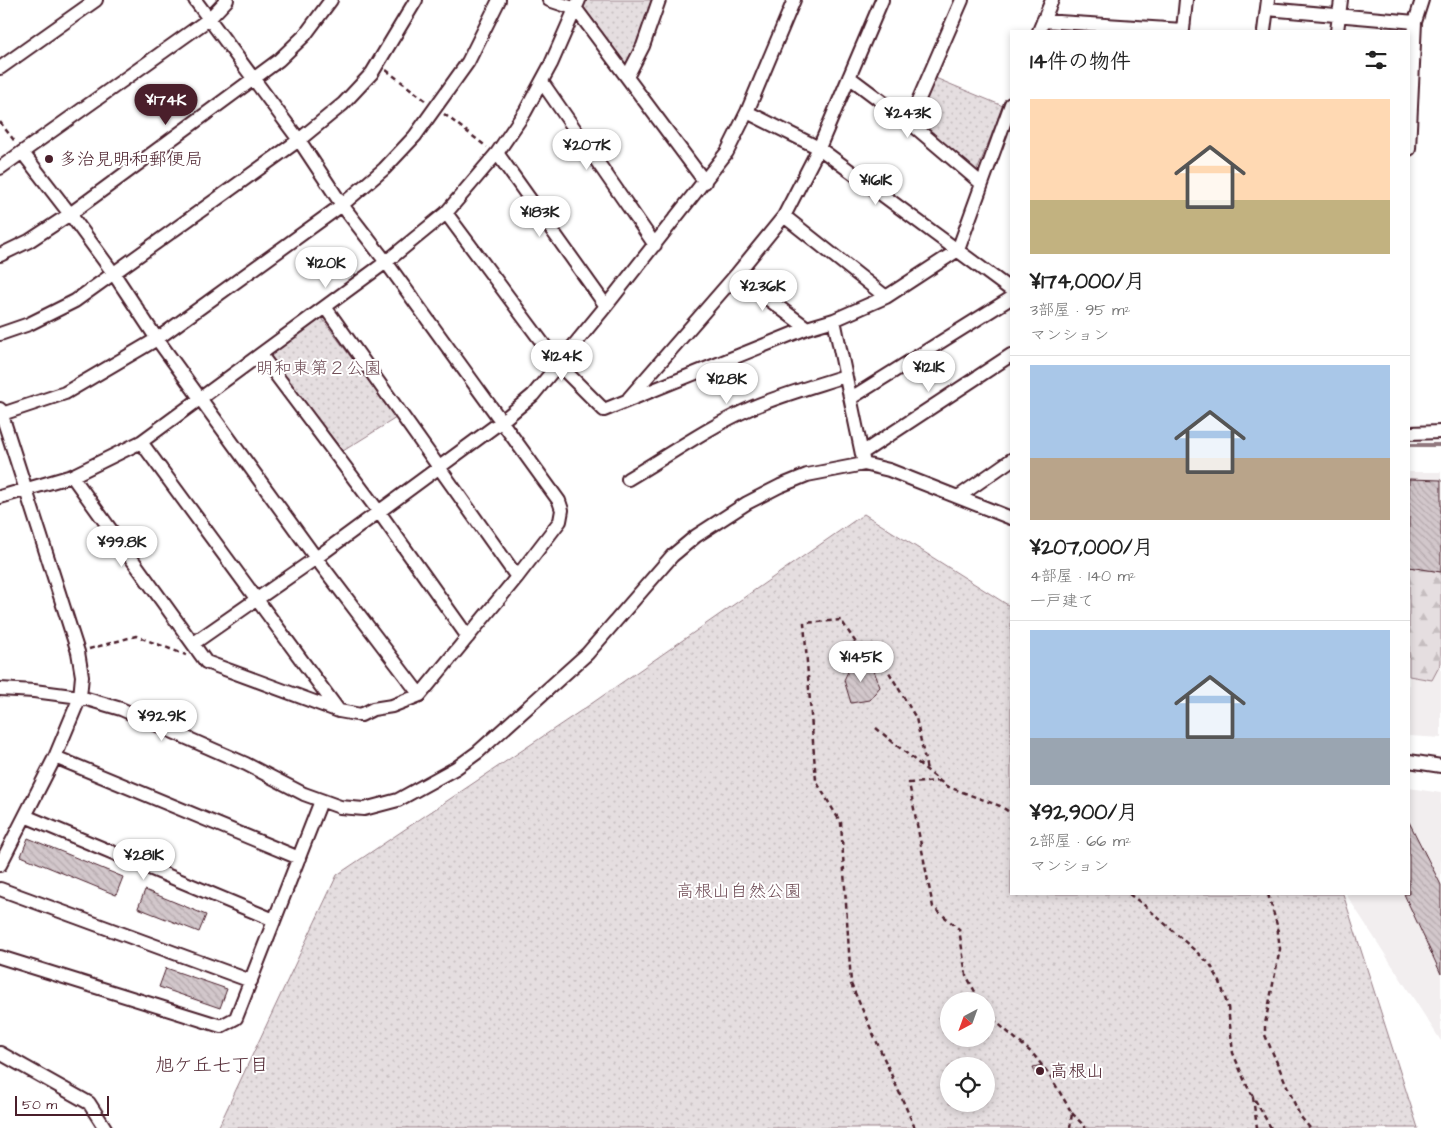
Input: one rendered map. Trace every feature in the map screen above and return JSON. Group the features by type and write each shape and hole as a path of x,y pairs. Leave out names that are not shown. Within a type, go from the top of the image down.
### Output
{"street":[{"path":"72,476 206,662 339,711 361,715 373,709 392,706 420,695 560,521 562,510 559,501 386,262 342,205 299,140 195,0"},
{"path":"0,168 209,19 227,0"},
{"path":"0,256 29,242 70,214 279,60 305,35 331,0"},
{"path":"0,334 29,324 75,301 299,140 342,104 372,74 416,0"},
{"path":"0,865 55,757 80,697 82,676 78,652 1,412 65,393 157,339 342,205 384,169 415,136 468,62 500,0"},
{"path":"549,0 577,4 627,77 705,182"},
{"path":"627,77 643,46 659,0"},
{"path":"194,643 316,558 502,422 533,395 655,245 727,152 748,112 794,0"},
{"path":"627,400 736,275 784,216 820,148 882,0"},
{"path":"909,122 962,0"},
{"path":"1052,0 1041,26 1183,30 1186,0"},
{"path":"1338,30 1341,0"},
{"path":"1410,128 1415,22 1422,0"},
{"path":"0,68 94,1"},
{"path":"0,497 72,476 141,442 386,262 446,213 497,153 525,112 542,82 577,4"},
{"path":"1264,30 1268,5 1339,15 1415,22"},
{"path":"849,77 909,122 982,184"},
{"path":"542,82 655,245"},
{"path":"446,213 559,365 604,410 807,328 834,320 886,297 958,250 1010,107"},
{"path":"748,112 820,148 1010,289"},
{"path":"22,152 114,274 157,339 316,558 420,695"},
{"path":"497,153 606,306"},
{"path":"784,216 886,297"},
{"path":"736,275 807,328"},
{"path":"851,398 1010,299"},
{"path":"325,307 517,576"},
{"path":"834,320 863,458"},
{"path":"261,355 468,636"},
{"path":"0,689 34,690 80,697 121,709 246,764 304,794 340,807 364,808 398,800 456,768 503,731 587,654 664,565 696,536 747,503 780,486 807,475 863,458 1010,356"},
{"path":"628,479 724,422 752,408 796,390 846,376"},
{"path":"1410,432 1441,432"},
{"path":"141,442 339,711"},
{"path":"863,458 888,470 1010,517"},
{"path":"958,497 1010,461"},
{"path":"55,757 299,858"},
{"path":"1410,761 1441,766"},
{"path":"0,957 221,1026 236,1018 321,801"},
{"path":"25,816 274,920"},
{"path":"0,889 251,981"},
{"path":"0,1053 89,1103 105,1128"}],"path":[{"path":"0,122 22,152"},
{"path":"915,1128 851,984 841,823 816,781 804,623 841,620 858,646 876,650 916,718 927,770"},
{"path":"78,652 136,636 206,662"},
{"path":"876,728 946,786 990,804 1000,806 1010,812"},
{"path":"940,781 909,783 933,907 959,929 966,975 975,992"},
{"path":"1130,895 1210,964 1220,982 1228,1007 1233,1053 1252,1095 1271,1128"},
{"path":"1268,895 1277,926 1280,948 1265,1024 1265,1036 1300,1116 1310,1128"},
{"path":"995,1021 1033,1054 1049,1074 1072,1113 1086,1128"},
{"path":"1252,1095 1257,1128"},
{"path":"1070,1128 1072,1113"}],"shaded area":[{"path":"1410,472 1441,472 1441,738 1410,736"},
{"path":"1410,788 1441,793 1441,1041 1347,895 1410,895"}],"green space":[{"path":"585,0 654,0 647,23 627,66 583,6"},
{"path":"933,77 1003,106 977,171 914,120"},
{"name":"明和東第２公園","path":"321,317 396,418 343,451 269,357"},
{"name":"高根山自然公園","path":"864,514 1010,606 1010,895 1343,895 1418,1128 218,1128 337,875 591,704"},
{"path":"1410,567 1441,572 1441,663 1432,680 1410,676"}],"building":[{"path":"1410,479 1441,480 1441,572 1410,567"},
{"path":"853,661 873,668 880,687 869,700 851,703 844,680"},
{"path":"1410,824 1441,885 1441,974 1404,895 1410,895"},
{"path":"28,838 123,877 116,895 21,856"},
{"path":"145,890 206,915 199,932 138,908"},
{"path":"166,968 227,989 220,1008 159,987"},
{"path":"1042,1065 1043,1073 1036,1077 1033,1067"}],"waterway":[{"path":"1410,445 1441,445"}],"place":[{"name":"多治見明和郵便局","path":"49,159"},
{"name":"高根山","path":"1040,1071"}],"district":[{"name":"旭ケ丘七丁目","path":"212,1064"}]}
